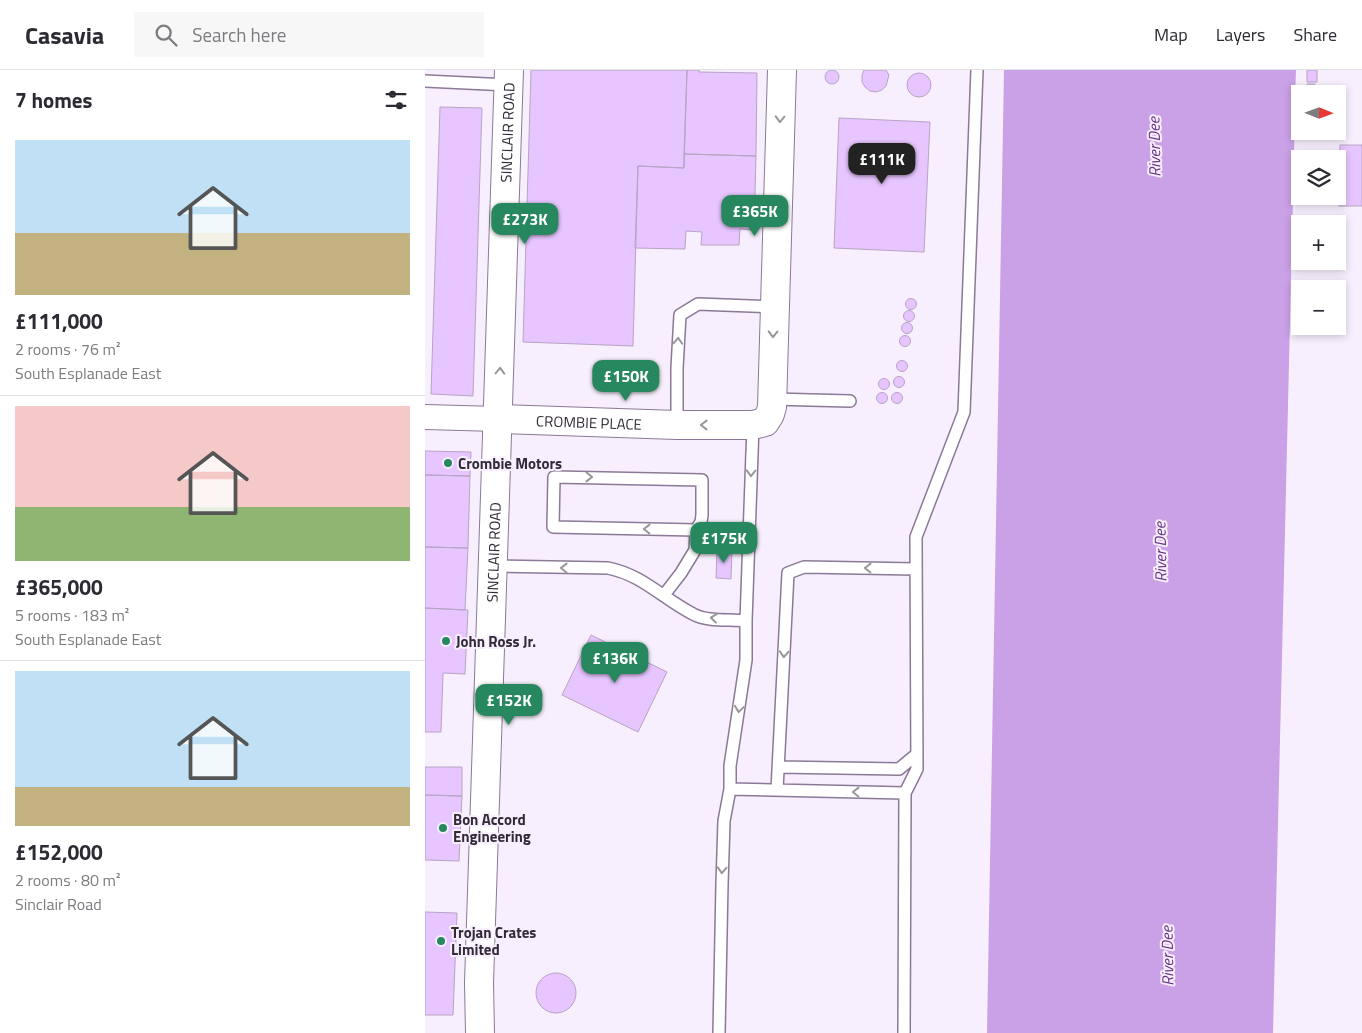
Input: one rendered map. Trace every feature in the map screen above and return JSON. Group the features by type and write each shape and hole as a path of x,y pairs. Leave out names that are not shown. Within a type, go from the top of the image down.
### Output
{"street":[{"path":"753,425 765,422 770,414 772,399 782,70"},
{"name":"SINCLAIR ROAD","path":"480,1033 479,973 509,78"},
{"name":"CROMBIE PLACE","path":"425,417 677,425 753,425"}],"lane":[{"path":"904,1033 905,793 917,769 916,537 965,412 977,70"},
{"path":"425,81 509,78"},
{"path":"677,425 677,368 680,315 698,304 774,307"},
{"path":"772,399 850,401"},
{"path":"719,1033 724,821 730,789 730,766 746,660 753,425"},
{"path":"665,595 695,550 696,530 701,522 702,515 702,480 554,477 553,527 696,530"},
{"path":"492,566 609,568 624,571 694,615 746,621"},
{"path":"777,790 788,572 804,566 917,569"},
{"path":"778,767 899,769 917,754"},
{"path":"730,789 905,793"}],"water":[{"name":"River Dee","path":"1004,70 1296,70 1296,85 1291,85 1291,140 1294,140 1294,150 1291,150 1291,205 1293,205 1293,215 1291,215 1273,1033 987,1033"}],"pier":[{"path":"1296,70 1299,70 1299,85 1296,85"},
{"path":"1295,140 1298,140 1298,150 1295,150"}],"building":[{"path":"531,70 687,70 684,168 638,166 633,346 523,342"},
{"path":"687,70 757,73 756,156 684,154"},
{"path":"829,70 835,70 839,77 835,84 829,84 825,80 825,74"},
{"path":"864,70 886,70 889,75 886,86 876,92 870,91 862,82"},
{"path":"1307,70 1317,70 1317,82 1307,82"},
{"path":"919,73 927,77 931,85 927,93 919,97 911,93 907,85 911,77"},
{"path":"440,107 482,108 473,396 431,394"},
{"path":"839,118 930,122 924,252 834,248"},
{"path":"1340,145 1362,145 1362,206 1339,206 1346,205 1346,150 1340,150"},
{"path":"684,154 756,156 754,230 740,229 739,245 701,245 702,232 686,231 685,249 635,248 638,166 684,168"},
{"path":"909,299 913,299 916,304 915,308 909,309 906,306 906,302"},
{"path":"907,311 911,311 914,316 913,320 907,321 904,318 904,314"},
{"path":"905,323 909,323 912,328 911,332 905,333 902,330 902,326"},
{"path":"903,336 907,336 910,341 909,345 903,346 900,343 900,339"},
{"path":"900,361 904,361 907,366 906,370 900,371 897,368 897,364"},
{"path":"897,377 901,377 904,382 903,386 897,387 894,384 894,380"},
{"path":"882,379 886,379 889,384 888,388 882,389 879,386 879,382"},
{"path":"897,392 903,398 897,404 891,398"},
{"path":"880,393 884,393 887,398 886,402 880,403 877,400 877,396"},
{"name":"Crombie Motors","path":"425,451 471,452 470,476 425,475"},
{"path":"425,475 470,476 468,548 425,547"},
{"path":"425,547 468,548 465,610 425,608"},
{"path":"717,550 732,550 731,579 716,578"},
{"name":"John Ross Jr.","path":"425,608 468,610 465,674 443,673 441,732 425,732"},
{"path":"591,635 667,672 638,732 562,695"},
{"path":"425,767 462,767 462,796 425,795"},
{"name":"Bon Accord Engineering","path":"425,795 462,796 459,861 425,860"},
{"name":"Trojan Crates Limited","path":"425,912 457,913 453,1015 425,1015"},
{"path":"560,973 567,976 573,982 576,993 575,1001 567,1010 560,1013 552,1013 545,1010 537,1001 536,989 539,982 548,974"}],"place":[{"name":"Crombie Motors","path":"448,463"},
{"name":"John Ross Jr.","path":"446,641"},
{"name":"Bon Accord Engineering","path":"443,828"},
{"name":"Trojan Crates Limited","path":"441,941"}]}
